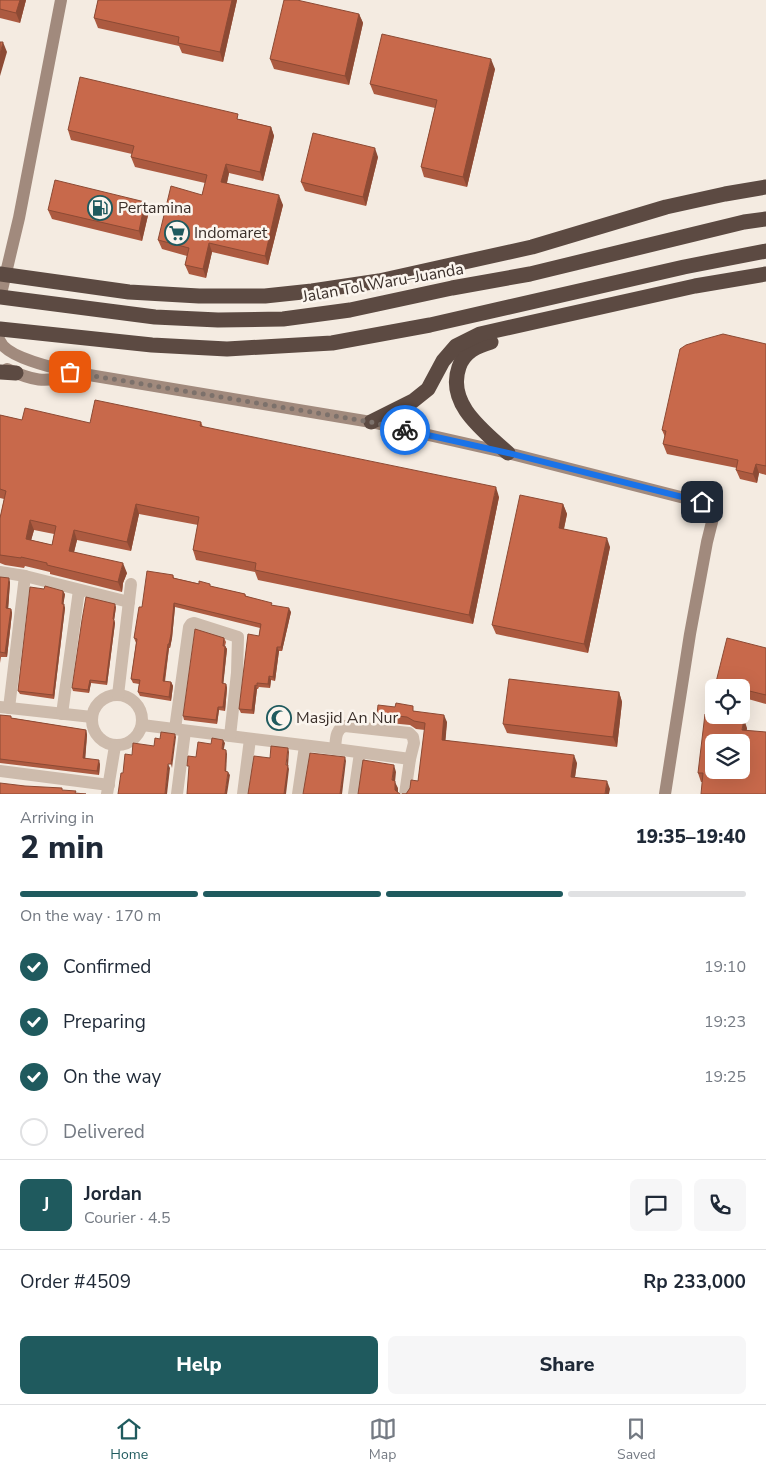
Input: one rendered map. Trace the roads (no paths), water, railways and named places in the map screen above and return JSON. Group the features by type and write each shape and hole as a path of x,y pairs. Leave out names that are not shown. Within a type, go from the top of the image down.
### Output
{"highway":[{"path":"3,274 128,292 199,296 265,296 312,291 379,280 523,249 666,207 766,187"},
{"name":"Jalan Tol Waru–Juanda","path":"0,298 155,317 218,320 283,319 350,310 452,288 530,274 744,222 766,220"},
{"path":"0,329 152,345 227,349 332,342 430,325 684,267 766,252"},
{"path":"371,422 413,402 428,389 444,361 456,346 480,334 695,286 766,274"},
{"path":"508,453 479,426 462,404 456,388 456,373 460,362 467,354 477,346 494,341 603,316 651,296"},
{"path":"0,372 16,373"}],"street":[{"path":"0,298 3,274 20,218 61,0"},
{"path":"0,341 7,350 22,358 70,372 371,422 508,453 716,506 706,542 665,794"},
{"path":"0,366 27,378 40,380 62,378 70,372"},
{"path":"0,572 25,576 128,602"},
{"path":"25,576 5,708 92,717"},
{"path":"118,695 131,584"},
{"path":"62,714 78,590"},
{"path":"177,794 180,730 189,627 194,623 238,637 237,672 230,736"},
{"path":"118,695 131,699 137,704 141,711 142,725 139,734 133,741 115,746 105,743 97,736 92,727 92,717 94,710 103,699 118,695"},
{"path":"142,725 410,759"},
{"path":"335,749 340,727 409,733 414,737 414,743 405,794"},
{"path":"243,794 250,739"},
{"path":"0,771 108,790 115,746"},
{"path":"298,794 305,746"},
{"path":"354,794 360,753"}],"place":[{"name":"Pertamina","path":"100,208"},
{"name":"Indomaret","path":"177,233"},
{"name":"Masjid An Nur","path":"279,718"}]}
